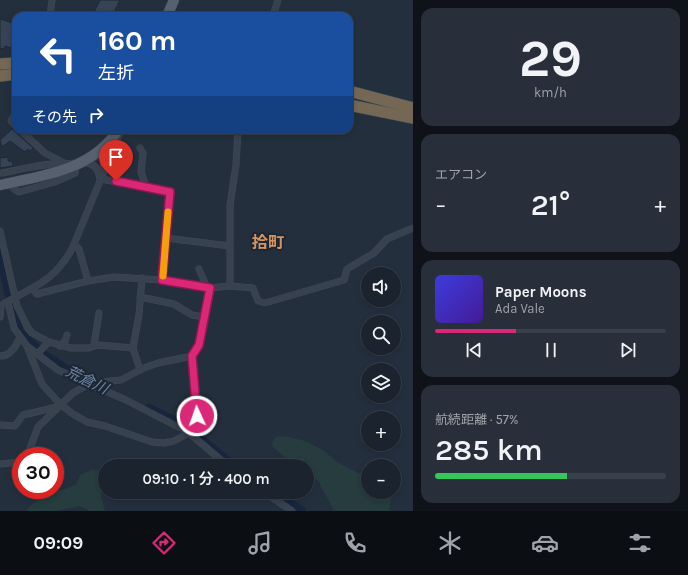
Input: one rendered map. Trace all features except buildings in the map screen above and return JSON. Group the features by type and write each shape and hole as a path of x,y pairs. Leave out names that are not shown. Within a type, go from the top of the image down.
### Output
{"highway":[{"path":"0,57 12,56"},
{"path":"0,64 12,63"},
{"path":"0,71 12,70"},
{"path":"0,76 12,74"},
{"path":"353,100 413,110"},
{"path":"353,100 398,115"},
{"path":"353,111 398,115 413,118"}],"main road":[{"path":"169,12 174,0"},
{"path":"0,185 56,173 104,147 115,134"}],"street":[{"path":"50,12 52,0"},
{"path":"274,12 278,0"},
{"path":"24,134 44,153 74,164"},
{"path":"0,317 6,302 32,289 56,272 66,258 74,244 118,134"},
{"path":"230,286 230,205 236,165 238,134"},
{"path":"101,178 104,147"},
{"path":"140,148 143,153 141,172 146,186"},
{"path":"2,173 11,174 86,163 95,166 101,178"},
{"path":"14,189 19,192 55,182 76,173 74,164"},
{"path":"101,178 170,192 162,280"},
{"path":"32,289 37,294 88,281 114,278 142,278 208,288 230,286 253,288 258,301 265,303 344,280 347,270 374,253 387,239 413,228"},
{"path":"0,231 6,302 14,328 27,346 58,370 188,432 220,459"},
{"path":"166,238 230,246"},
{"path":"74,244 79,249 88,281"},
{"path":"27,346 42,384 59,406 87,422 105,426 152,442 174,441 188,432 197,416 192,356 199,345 208,288 199,269"},
{"path":"140,370 133,348 137,331 142,278"},
{"path":"140,298 174,304 192,315 204,317"},
{"path":"6,302 28,328 38,337 60,346 89,348 94,345 133,348"},
{"path":"94,345 99,313"},
{"path":"60,346 65,341 67,335"},
{"path":"0,356 9,354 16,346 20,337"},
{"path":"37,354 49,342"},
{"path":"96,387 101,382 121,380 158,363 192,356"},
{"path":"30,447 38,427 79,388 89,384"},
{"path":"0,425 15,426 22,415 59,406"},
{"path":"0,464 12,463"},
{"path":"274,499 292,511"}],"green space":[{"path":"284,436 305,441 323,450 337,462 361,474 361,499 392,499 389,509 391,511 334,511 319,482 314,478 314,459 287,459 273,447 272,442 276,437"},
{"path":"91,470 98,470 98,499 102,499 105,511 90,511 79,506 57,511 26,511 40,499 64,499 64,489 76,485 80,475"}],"waterway":[{"name":"荒倉川","path":"0,248 14,317 19,333 43,355 73,374"},
{"name":"荒倉川","path":"149,409 186,427 225,459"},
{"name":"荒倉川","path":"281,499 301,511"}],"slow traffic":[{"path":"163,276 168,212"}],"district":[{"name":"拾町","path":"268,242"}],"route":[{"path":"116,181 168,190 170,192 162,280 210,288 199,345 192,356 197,416"}]}
